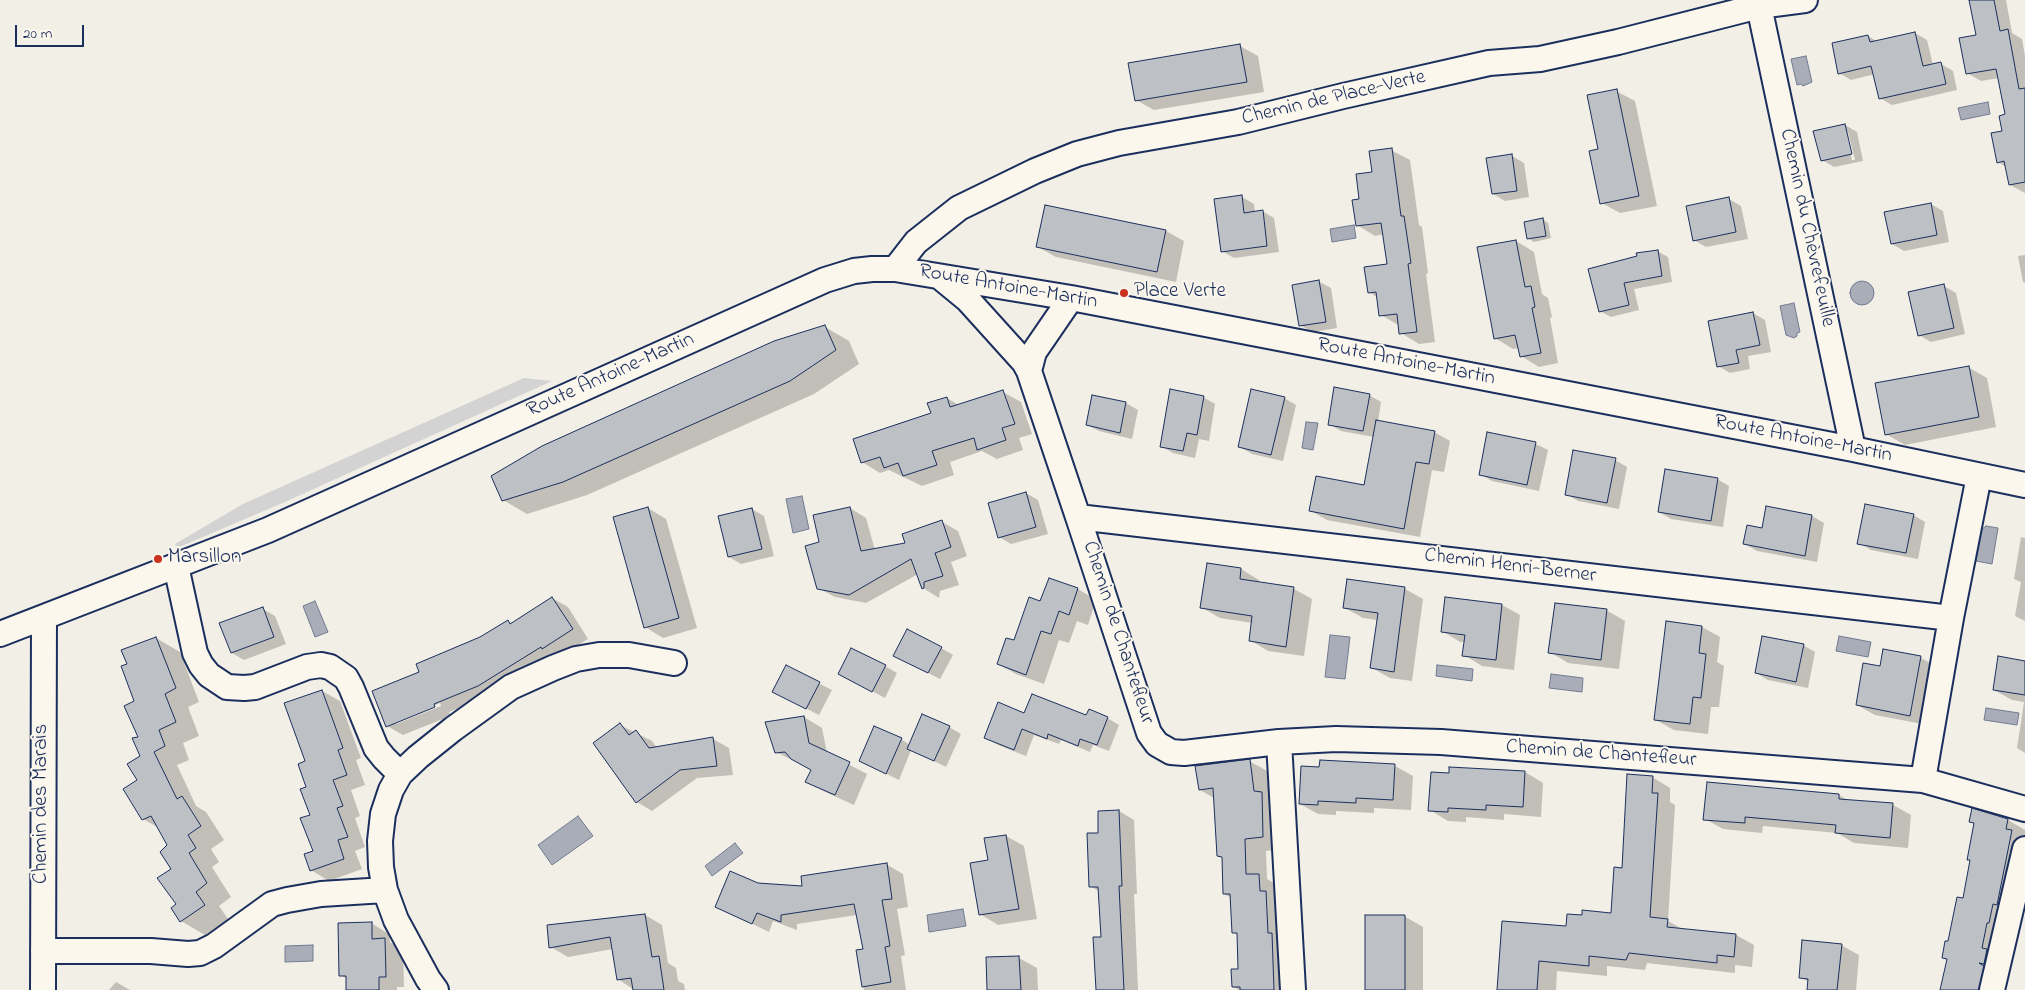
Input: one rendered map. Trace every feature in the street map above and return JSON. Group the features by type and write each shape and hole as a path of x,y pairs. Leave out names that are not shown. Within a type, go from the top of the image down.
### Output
{"street":[{"name":"Chemin de Place-Verte","path":"895,269 916,242 959,208 1035,171 1076,154 1120,143 1238,122 1489,63 1540,59 1618,42 1759,6 1805,0"},
{"name":"Chemin du Chèvrefeuille","path":"1759,6 1853,449"},
{"name":"Route Antoine-Martin","path":"0,634 277,526 825,280 854,271 895,269 1071,298 1853,449 2025,486"},
{"path":"939,276 968,300 1017,353 1029,371 1078,517"},
{"path":"1029,371 1034,352 1071,298"},
{"path":"1923,780 1951,618 1979,476"},
{"name":"Chemin Henri-Berner","path":"1078,517 1951,618"},
{"name":"Chemin de Chantefleur","path":"1078,517 1149,733 1157,744 1171,752 1184,753 1279,742 1336,739 1441,742 1923,780 2025,809"},
{"path":"176,566 195,653 209,675 227,687 244,688 255,687 307,667 320,665 330,667 346,678 376,748 400,774"},
{"name":"Chemin des Marais","path":"43,990 44,618"},
{"path":"436,990 412,952 396,920 385,890 381,867 380,841 383,814 391,790 400,774 453,729 511,687 553,668 576,659 599,655 629,655 674,663"},
{"path":"1279,742 1293,990"},
{"path":"1992,990 2025,849"},
{"path":"43,951 200,953 214,946 272,904 322,894 385,890"}],"shaded area":[{"path":"1806,56 1812,82 1803,86 1801,84 1797,85 1791,59"},
{"path":"1988,102 1990,114 1961,120 1958,108"},
{"path":"1354,225 1356,238 1332,242 1330,229"},
{"path":"1862,281 1871,284 1874,293 1871,302 1862,305 1853,302 1850,293 1853,284"},
{"path":"1794,303 1800,332 1794,338 1786,335 1780,306"},
{"path":"524,378 552,381 287,501 177,548 175,544 243,504"},
{"path":"1306,422 1318,423 1313,450 1302,448"},
{"path":"802,496 809,529 793,533 786,499"},
{"path":"1986,526 1998,528 1992,564 1976,561 1981,530"},
{"path":"315,601 328,632 315,637 303,606"},
{"path":"1330,635 1350,637 1345,679 1325,677"},
{"path":"1839,636 1871,642 1868,657 1836,651"},
{"path":"1437,665 1473,669 1472,681 1436,676"},
{"path":"1551,674 1583,678 1582,692 1549,688"},
{"path":"1986,708 2019,713 2017,725 1984,720"},
{"path":"578,816 593,836 552,865 538,845"},
{"path":"735,843 743,853 712,876 705,866"},
{"path":"963,909 966,926 929,932 927,915"},
{"path":"313,945 313,961 285,962 285,946"}],"building":[{"path":"1969,0 1994,0 2000,31 2008,29 2019,89 2025,88 2025,182 2009,185 2004,161 1997,163 1991,133 2002,131 1999,116 2005,114 1996,69 1966,74 1959,38 1976,35"},
{"path":"1915,32 1923,66 1941,62 1946,84 1879,99 1871,66 1838,74 1832,43 1868,35 1870,42"},
{"path":"1240,44 1247,82 1135,101 1128,63"},
{"path":"1617,89 1639,196 1600,204 1589,151 1598,149 1587,95"},
{"path":"1845,124 1852,154 1821,161 1813,131"},
{"path":"1392,148 1401,216 1404,216 1411,263 1408,264 1417,332 1399,334 1397,314 1379,316 1376,292 1368,293 1364,267 1387,264 1381,223 1356,226 1352,200 1359,199 1356,174 1372,172 1369,151"},
{"path":"1512,154 1517,191 1492,194 1486,158"},
{"path":"1242,195 1244,213 1263,210 1267,246 1221,252 1214,199"},
{"path":"1729,197 1736,232 1693,241 1686,206"},
{"path":"1931,203 1937,235 1891,244 1884,212"},
{"path":"1045,205 1166,230 1157,272 1036,247"},
{"path":"1543,218 1546,236 1527,239 1524,222"},
{"path":"1516,240 1525,287 1531,286 1535,307 1532,308 1541,353 1520,357 1515,335 1494,339 1477,247"},
{"path":"1658,250 1662,276 1624,283 1629,305 1599,312 1588,269 1637,256 1636,253"},
{"path":"1319,280 1326,322 1299,326 1292,285"},
{"path":"1944,284 1954,328 1918,336 1908,292"},
{"path":"1753,312 1760,345 1736,350 1739,363 1717,367 1708,321"},
{"path":"825,325 836,350 790,381 563,482 502,501 491,476 542,446 774,341"},
{"path":"1969,366 1979,417 1885,435 1875,383"},
{"path":"1334,387 1370,394 1363,431 1328,425"},
{"path":"1170,389 1204,396 1197,435 1187,433 1183,451 1160,447"},
{"path":"1251,389 1285,397 1271,455 1238,447"},
{"path":"1003,390 1015,424 1002,428 1006,440 977,450 974,438 932,451 937,465 903,476 898,463 884,468 880,457 861,463 853,439 931,413 927,403 947,397 950,407"},
{"path":"1092,395 1126,402 1120,433 1086,425"},
{"path":"1376,420 1435,431 1429,464 1416,462 1404,529 1309,511 1316,476 1364,485"},
{"path":"1487,432 1536,442 1527,485 1479,475"},
{"path":"1573,450 1616,458 1607,503 1565,495"},
{"path":"1665,469 1718,478 1711,521 1658,512"},
{"path":"1026,492 1036,527 998,538 988,503"},
{"path":"1865,504 1914,514 1906,553 1857,544"},
{"path":"1766,506 1812,515 1805,556 1743,544 1747,525 1762,528"},
{"path":"648,507 679,618 644,628 613,517"},
{"path":"850,507 861,551 905,543 902,534 942,520 951,547 935,553 943,576 924,582 924,588 922,589 911,559 849,595 817,589 805,546 819,542 813,515"},
{"path":"752,508 762,549 728,557 718,516"},
{"path":"1207,563 1241,568 1240,579 1294,587 1286,647 1249,641 1252,616 1200,608"},
{"path":"1049,578 1078,588 1069,615 1059,611 1051,634 1041,631 1026,675 997,664 1006,638 1014,640 1029,597 1040,601"},
{"path":"1347,579 1405,587 1394,672 1370,668 1378,613 1343,608"},
{"path":"552,597 573,629 478,686 434,704 435,707 386,727 372,691 419,672 416,664 480,637 508,620 510,624"},
{"path":"1445,597 1502,604 1496,660 1462,656 1465,635 1441,632"},
{"path":"1555,603 1607,609 1601,660 1548,653"},
{"path":"263,607 274,637 231,653 219,623"},
{"path":"1666,621 1702,626 1699,653 1706,654 1701,698 1693,697 1690,724 1654,720"},
{"path":"907,629 942,647 928,673 893,656"},
{"path":"1762,636 1804,644 1796,682 1755,673"},
{"path":"156,637 176,688 165,694 176,722 159,730 165,746 154,752 177,799 182,796 201,826 188,835 196,848 189,853 207,883 196,892 205,905 180,922 171,908 176,904 157,878 171,869 160,852 167,845 151,816 142,820 123,789 137,780 127,764 140,756 132,738 138,737 124,706 134,701 121,666 127,664 121,650"},
{"path":"851,648 886,665 872,692 838,674"},
{"path":"1883,649 1921,656 1910,716 1856,705 1863,663 1880,666"},
{"path":"1998,656 2025,661 2025,695 1993,690"},
{"path":"786,665 820,682 806,709 772,692"},
{"path":"322,690 343,748 338,750 347,775 333,780 343,806 337,808 348,837 338,840 344,859 310,871 304,854 313,851 300,818 310,815 300,789 306,787 298,764 305,761 284,703"},
{"path":"1032,694 1086,715 1089,709 1108,717 1097,745 1080,739 1078,746 1048,734 1047,739 1022,729 1014,750 984,738 998,702 1024,713"},
{"path":"922,714 950,726 934,761 907,749"},
{"path":"804,716 809,743 850,762 835,795 805,782 811,770 791,759 785,752 775,753 765,722"},
{"path":"620,723 629,735 636,730 649,748 713,737 717,766 680,770 636,803 593,743"},
{"path":"874,726 902,738 886,774 859,761"},
{"path":"1250,759 1254,791 1262,792 1263,837 1245,839 1246,874 1259,874 1260,891 1266,891 1268,933 1272,933 1274,990 1240,990 1240,987 1232,987 1231,969 1238,969 1237,933 1232,933 1230,894 1223,894 1222,857 1217,856 1213,788 1199,790 1195,766"},
{"path":"1320,760 1395,764 1393,800 1356,798 1356,803 1318,801 1318,805 1299,804 1301,766 1319,767"},
{"path":"1449,767 1525,771 1523,807 1486,805 1486,810 1448,808 1448,812 1428,811 1431,772 1449,773"},
{"path":"1627,774 1653,776 1652,793 1658,793 1650,917 1668,919 1667,927 1736,934 1734,957 1717,955 1717,963 1629,953 1626,960 1589,956 1589,966 1539,961 1537,990 1497,990 1502,921 1566,926 1567,914 1582,915 1582,910 1611,913 1614,867 1622,868"},
{"path":"1707,782 1839,794 1839,799 1893,803 1890,838 1835,833 1836,825 1745,817 1745,823 1703,820"},
{"path":"1972,808 2008,819 2006,829 2012,830 1997,905 1993,904 1989,923 1987,923 1982,948 1987,949 1984,964 1979,963 1984,966 1979,990 1940,990 1947,959 1942,958 1945,941 1948,941 1957,897 1963,898 1970,860 1967,860 1974,823 1969,822"},
{"path":"1119,810 1122,886 1119,886 1124,990 1096,990 1093,937 1101,937 1098,887 1089,887 1087,833 1098,833 1098,811"},
{"path":"1006,835 1019,909 979,915 970,863 988,860 984,838"},
{"path":"887,863 892,899 882,900 890,946 885,947 891,982 862,987 856,950 863,949 854,904 781,915 781,922 757,913 752,924 715,907 730,871 758,883 802,886 801,876"},
{"path":"645,914 652,957 659,956 664,990 633,990 631,978 617,980 610,937 549,948 547,925"},
{"path":"1365,915 1405,915 1405,990 1365,990"},
{"path":"372,922 372,939 385,938 386,977 379,977 379,990 346,990 346,976 339,976 338,923"},
{"path":"1802,940 1842,944 1837,990 1807,990 1808,979 1799,978"},
{"path":"1019,956 1021,990 987,990 986,957"}],"place":[{"name":"Place Verte","path":"1124,293"},
{"name":"Marsillon","path":"158,559"}]}
